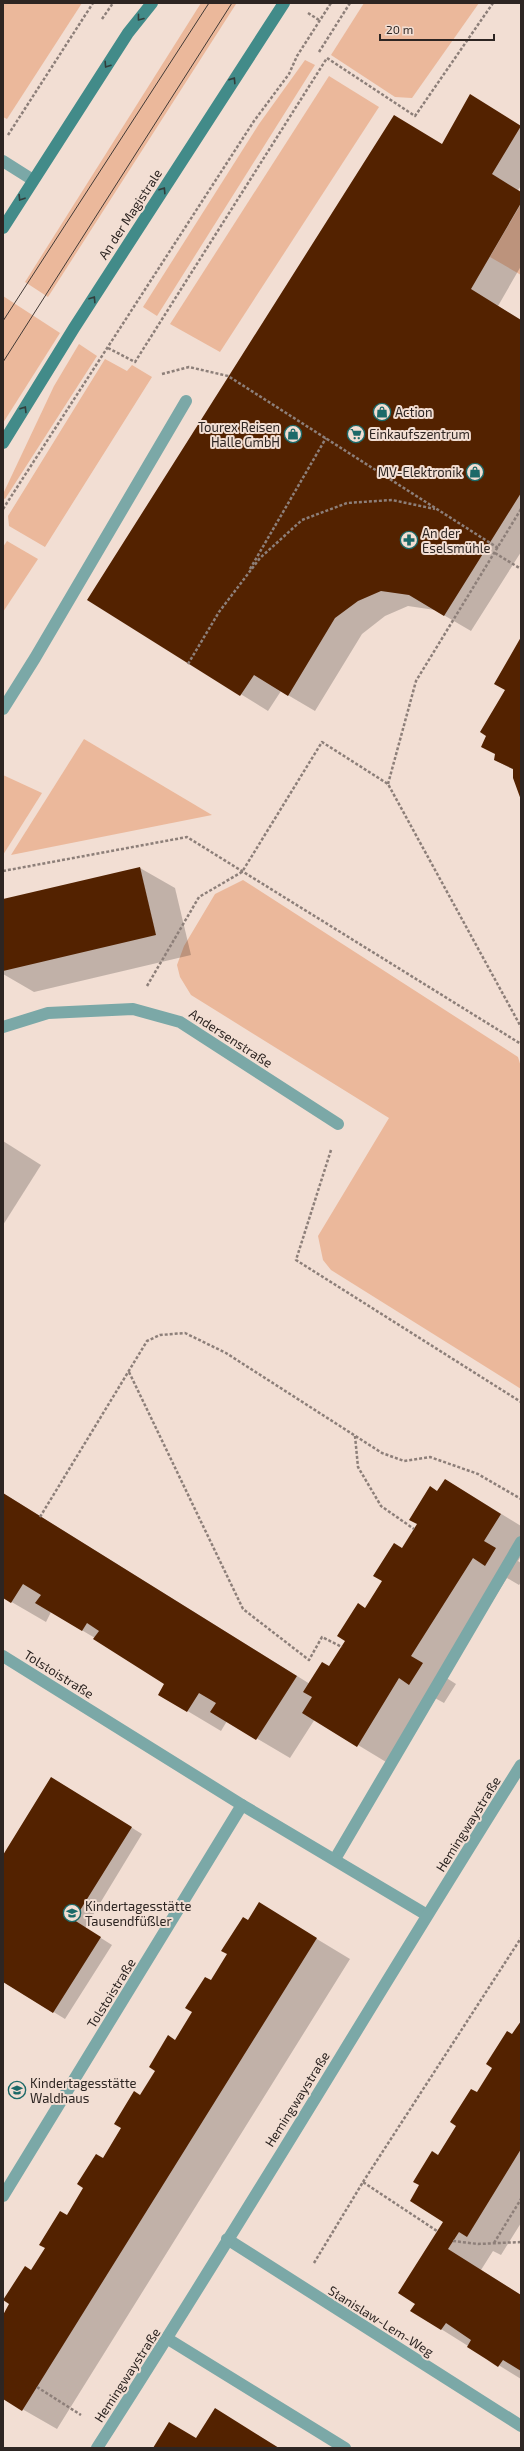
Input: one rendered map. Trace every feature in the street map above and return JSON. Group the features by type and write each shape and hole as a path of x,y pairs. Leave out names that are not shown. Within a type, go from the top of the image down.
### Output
{"main road":[{"path":"3,228 32,180 128,33 152,3"},
{"name":"An der Magistrale","path":"3,442 99,289 284,3"}],"street":[{"path":"3,161 32,180"},
{"path":"3,709 35,658 186,401"},
{"name":"Andersenstraße","path":"3,1027 48,1014 133,1010 180,1022 338,1124"},
{"path":"335,1859 521,1542"},
{"name":"Tolstoistraße","path":"3,1656 242,1805 427,1914"},
{"name":"Hemingwaystraße","path":"97,2448 168,2338 227,2239 427,1914 521,1766"},
{"name":"Tolstoistraße","path":"3,2196 242,1805"},
{"name":"Stanislaw-Lem-Weg","path":"227,2239 521,2426"},
{"path":"168,2338 345,2448"}],"path":[{"path":"7,136 93,3"},
{"path":"3,509 254,121 289,74 297,56 332,3"},
{"path":"319,52 350,3"},
{"path":"108,348 135,362 327,58 415,116 494,3"},
{"path":"162,374 189,367 228,376 498,548"},
{"path":"243,580 326,438"},
{"path":"188,664 218,612 260,558 302,520 347,503 392,500 437,509"},
{"path":"388,784 416,681 496,553 521,509"},
{"path":"496,553 521,569"},
{"path":"133,1010 199,897 242,872 322,742 388,784 521,1026"},
{"path":"3,871 187,837 521,1044"},
{"path":"338,1124 296,1260 521,1402"},
{"path":"40,1517 147,1341 160,1335 185,1333 226,1353 382,1453 404,1461 430,1457 478,1474 521,1499"},
{"path":"128,1372 243,1609 309,1660 322,1637 342,1647"},
{"path":"354,1436 358,1467 381,1506 414,1529"},
{"path":"300,2286 363,2182 521,1938"},
{"path":"363,2182 437,2231"},
{"path":"494,2243 521,2199"},
{"path":"453,2241 478,2244 521,2242"},
{"path":"37,2387 82,2414"}],"shaded area":[{"path":"3,3 82,3 7,119 3,117"},
{"path":"201,3 236,4 48,297 25,282"},
{"path":"364,3 479,3 412,98 395,97 331,55"},
{"path":"305,60 315,65 157,316 143,307 259,124"},
{"path":"329,76 379,107 220,352 170,324"},
{"path":"521,204 521,275 490,257"},
{"path":"3,296 60,333 3,423"},
{"path":"79,344 97,356 5,499 3,498 3,494 54,386"},
{"path":"105,359 127,371 132,365 152,377 45,547 9,526 8,516"},
{"path":"7,541 38,559 3,612 3,547"},
{"path":"84,739 212,815 11,855"},
{"path":"3,775 42,793 3,855"},
{"path":"243,880 518,1057 521,1067 521,1389 331,1270 323,1260 318,1236 389,1118 191,995 180,977 177,965 184,946 215,894"}],"building":[{"name":"Einkaufszentrum","path":"470,94 521,126 492,174 521,192 521,203 471,289 521,320 521,493 444,616 409,595 381,591 358,601 335,618 288,696 254,675 240,696 87,600 394,115 442,144"},
{"path":"521,637 521,800 513,778 513,769 494,760 495,754 481,747 486,736 480,732 505,690 494,684"},
{"path":"140,867 156,935 3,971 3,899"},
{"path":"445,1479 501,1514 484,1541 496,1548 485,1566 473,1558 411,1656 423,1663 409,1685 399,1678 357,1747 302,1713 312,1697 303,1692 322,1662 329,1666 345,1641 337,1636 358,1603 365,1608 382,1581 373,1576 394,1543 402,1548 417,1524 409,1520 430,1486 437,1491"},
{"path":"3,1493 297,1676 256,1740 210,1712 216,1703 199,1693 187,1712 158,1695 164,1684 93,1639 99,1631 87,1623 82,1631 35,1603 41,1595 23,1584 11,1603 3,1598"},
{"path":"51,1777 132,1827 74,1920 101,1937 53,2013 3,1982 3,1855"},
{"path":"259,1902 317,1938 22,2411 3,2399 3,2315 9,2304 3,2300 25,2266 31,2270 45,2248 39,2245 60,2211 67,2215 83,2188 77,2184 96,2154 103,2158 121,2128 114,2124 134,2091 140,2095 155,2071 149,2067 168,2035 175,2040 192,2012 185,2008 205,1977 211,1980 227,1954 221,1951 243,1917 248,1920"},
{"path":"521,2021 521,2149 467,2237 459,2232 448,2249 521,2295 521,2371 503,2360 498,2367 467,2347 471,2340 446,2323 441,2330 410,2311 415,2304 398,2293 443,2222 410,2201 419,2185 413,2182 432,2151 438,2155 456,2126 450,2122 471,2089 477,2092 492,2068 486,2064 507,2031 512,2034"},
{"path":"215,2408 279,2448 153,2448 169,2422 196,2438"}],"tram line":[{"path":"3,321 209,3"},
{"path":"3,362 232,3"}],"place":[{"name":"Action","path":"382,412"},
{"name":"Tourex Reisen Halle GmbH","path":"293,434"},
{"name":"Einkaufszentrum","path":"356,434"},
{"name":"MV-Elektronik","path":"475,472"},
{"name":"An der Eselsmühle","path":"409,540"},
{"name":"Kindertagesstätte Tausendfüßler","path":"72,1913"},
{"name":"Kindertagesstätte Waldhaus","path":"17,2090"}]}
